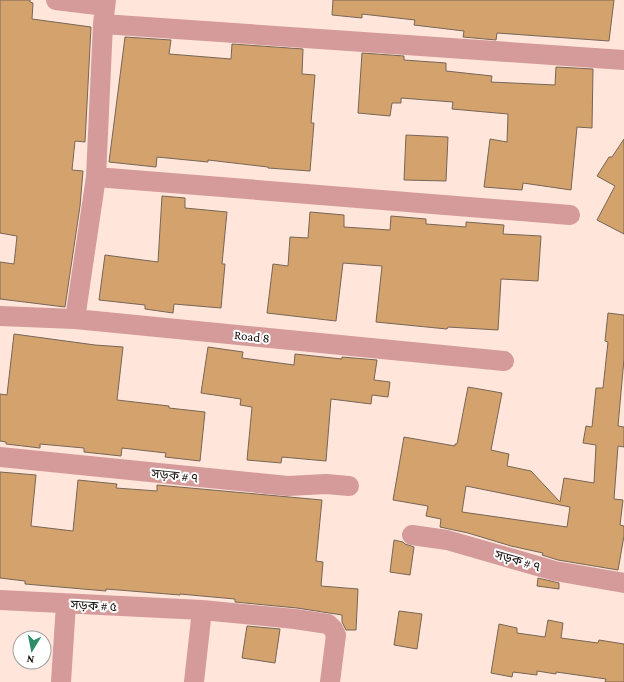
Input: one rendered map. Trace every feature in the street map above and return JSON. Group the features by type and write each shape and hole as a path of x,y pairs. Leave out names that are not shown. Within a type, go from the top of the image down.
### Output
{"street":[{"path":"56,0 105,10 624,60"},
{"path":"75,319 96,177 105,10"},
{"path":"96,177 570,215"},
{"name":"Road 8","path":"0,316 75,319 504,361"},
{"name":"সড়ক # ৭","path":"0,457 288,486 326,484 349,486"},
{"name":"সড়ক # ৭","path":"412,535 447,540 555,571 624,583"},
{"name":"সড়ক # ৫","path":"0,600 195,610 295,619 328,624 336,635 330,682"},
{"path":"61,682 66,604"},
{"path":"194,682 195,610"}],"building":[{"path":"0,0 30,0 30,2 33,3 32,19 91,27 85,142 75,141 72,170 83,171 80,206 65,307 0,299 0,262 14,264 17,236 0,233"},
{"path":"333,0 614,0 609,41 497,33 496,40 463,37 464,31 414,25 415,20 362,14 362,18 332,15"},
{"path":"125,37 171,40 169,54 231,59 232,44 303,49 302,74 315,75 311,123 314,123 310,171 268,168 208,160 208,162 157,157 156,167 109,162"},
{"path":"362,53 404,56 404,60 446,63 446,71 492,76 491,82 555,85 556,67 593,69 592,128 577,127 571,190 523,183 522,190 484,187 490,139 507,142 508,114 452,109 453,102 401,98 401,103 392,103 390,116 358,113"},
{"path":"406,135 448,137 446,181 404,180"},
{"path":"624,139 624,234 597,220 615,186 597,176 609,157 612,157"},
{"path":"162,196 185,198 185,208 227,212 222,264 225,264 221,308 174,304 173,313 145,309 145,305 99,300 105,255 158,262"},
{"path":"310,212 344,215 344,227 390,230 391,216 426,219 426,224 466,227 466,222 504,225 503,234 541,236 538,281 501,279 498,330 448,327 447,329 376,322 382,266 343,263 336,321 267,313 273,264 288,266 290,237 308,238"},
{"path":"608,313 624,315 624,359 618,426 624,427 624,447 618,446 614,499 623,500 620,525 624,526 624,536 618,570 558,560 542,555 543,553 440,527 441,519 426,516 428,506 393,500 404,437 455,446 455,444 457,444 468,387 502,393 491,450 509,454 507,466 531,471 560,502 564,478 594,483 596,445 583,443 586,426 592,427 596,388 603,388 608,342 605,341","holes":["466,486 570,507 567,527 462,512"]},
{"path":"14,334 95,345 123,347 117,400 205,412 200,461 165,457 166,453 122,448 121,456 84,452 84,448 40,444 40,448 6,444 6,442 0,441 0,394 7,395"},
{"path":"208,347 243,352 242,358 294,365 295,354 342,359 342,357 377,360 374,380 390,382 388,397 372,395 371,404 331,399 326,461 282,457 281,463 247,460 252,407 240,405 241,399 201,393"},
{"path":"0,472 36,475 31,526 73,531 78,480 117,484 116,488 157,491 157,485 322,500 316,561 323,562 321,586 358,589 356,630 346,630 342,622 342,615 297,608 235,602 235,599 180,594 106,589 106,591 25,584 25,581 0,578"},
{"path":"394,540 414,547 410,575 390,572"},
{"path":"538,578 559,583 559,589 537,586"},
{"path":"399,611 422,614 417,649 394,645"},
{"path":"548,620 563,623 561,638 598,643 599,640 624,644 624,682 605,682 606,679 556,672 556,674 537,671 537,675 513,672 512,677 491,673 499,624 517,628 517,633 545,637"},
{"path":"247,626 280,629 275,663 242,658"}]}
